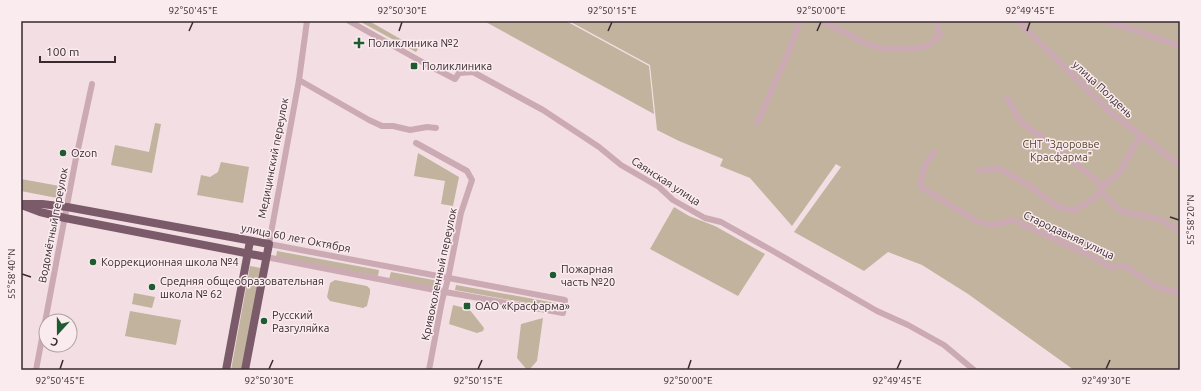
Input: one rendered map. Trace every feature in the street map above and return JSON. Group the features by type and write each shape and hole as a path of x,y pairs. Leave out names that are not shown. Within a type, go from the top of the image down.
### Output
{"main road":[{"name":"улица 60 лет Октября","path":"21,205 42,204 67,207 268,244"},
{"name":"улица 60 лет Октября","path":"21,205 40,212 65,218 266,257"},
{"path":"226,370 250,241"},
{"name":"Медицинский переулок","path":"245,370 268,244"}],"street":[{"name":"Медицинский переулок","path":"268,244 299,80 307,21"},
{"name":"Саянская улица","path":"349,21 455,79 459,73 473,72 543,110 599,146 621,164 659,187 673,200 705,218 721,222 877,311 914,328 944,345 974,370"},
{"path":"757,123 787,56 800,21"},
{"path":"823,21 863,42 880,48 892,49 928,46 940,35 936,21"},
{"name":"улица Полдень","path":"1018,21 1110,112 1180,165"},
{"path":"1104,21 1180,46"},
{"path":"299,80 382,126 392,126 410,130 427,127 436,128"},
{"name":"Водомётный переулок","path":"36,370 92,84"},
{"path":"1007,98 1021,122 1054,146 1102,189 1117,208 1125,212 1159,219 1180,232"},
{"path":"979,170 1000,169 1030,186 1054,204 1064,209 1075,210 1095,198 1120,172 1140,136"},
{"name":"Кривоколенный переулок","path":"416,144 467,171 472,180 461,213 430,370"},
{"name":"Стародавняя улица","path":"935,152 930,156 921,175 921,187 976,221 986,224 998,224 1013,220 1083,252 1111,267 1127,267 1157,287 1180,293"},
{"name":"улица 60 лет Октября","path":"266,257 445,292 563,313 565,300 268,244"},
{"path":"382,279 384,266"}],"green space":[{"path":"359,21 369,21 418,49 416,52"},
{"path":"484,21 566,21 649,66 654,114"},
{"name":"СНТ \"Здоровье Красфарма\"","path":"569,21 1180,21 1180,370 1074,370 968,294 922,265 888,252 864,271 794,232 841,167 836,164 792,226 750,178 720,166 723,159 679,141 657,130 650,65"},
{"path":"155,123 161,124 152,173 111,165 115,145 149,152"},
{"path":"418,153 459,177 453,206 441,204 445,181 414,176"},
{"path":"221,162 249,167 243,203 197,195 201,175 210,177 218,172"},
{"path":"21,179 65,187 62,199 21,191"},
{"path":"674,207 689,216 715,226 765,254 738,296 650,249"},
{"path":"277,251 379,270 378,276 276,257"},
{"path":"250,266 261,268 242,370 231,370"},
{"path":"391,272 439,281 438,288 389,279"},
{"path":"335,280 367,286 370,289 370,293 367,306 363,308 330,301 327,297 330,283"},
{"path":"456,285 556,303 555,308 455,290"},
{"path":"134,293 155,297 152,308 132,304"},
{"path":"453,305 469,309 484,328 483,331 477,333 449,324"},
{"path":"130,311 181,320 176,345 125,336"},
{"path":"543,318 537,361 529,370 527,370 517,358 521,324"}],"place":[{"name":"Поликлиника №2","path":"359,43"},
{"name":"Поликлиника","path":"414,66"},
{"name":"Ozon","path":"63,153"},
{"name":"Коррекционная школа №4","path":"93,262"},
{"name":"Пожарная часть №20","path":"553,275"},
{"name":"Средняя общеобразовательная школа № 62","path":"152,287"},
{"name":"ОАО «Красфарма»","path":"467,306"},
{"name":"Русский Разгуляйка","path":"264,321"}]}
